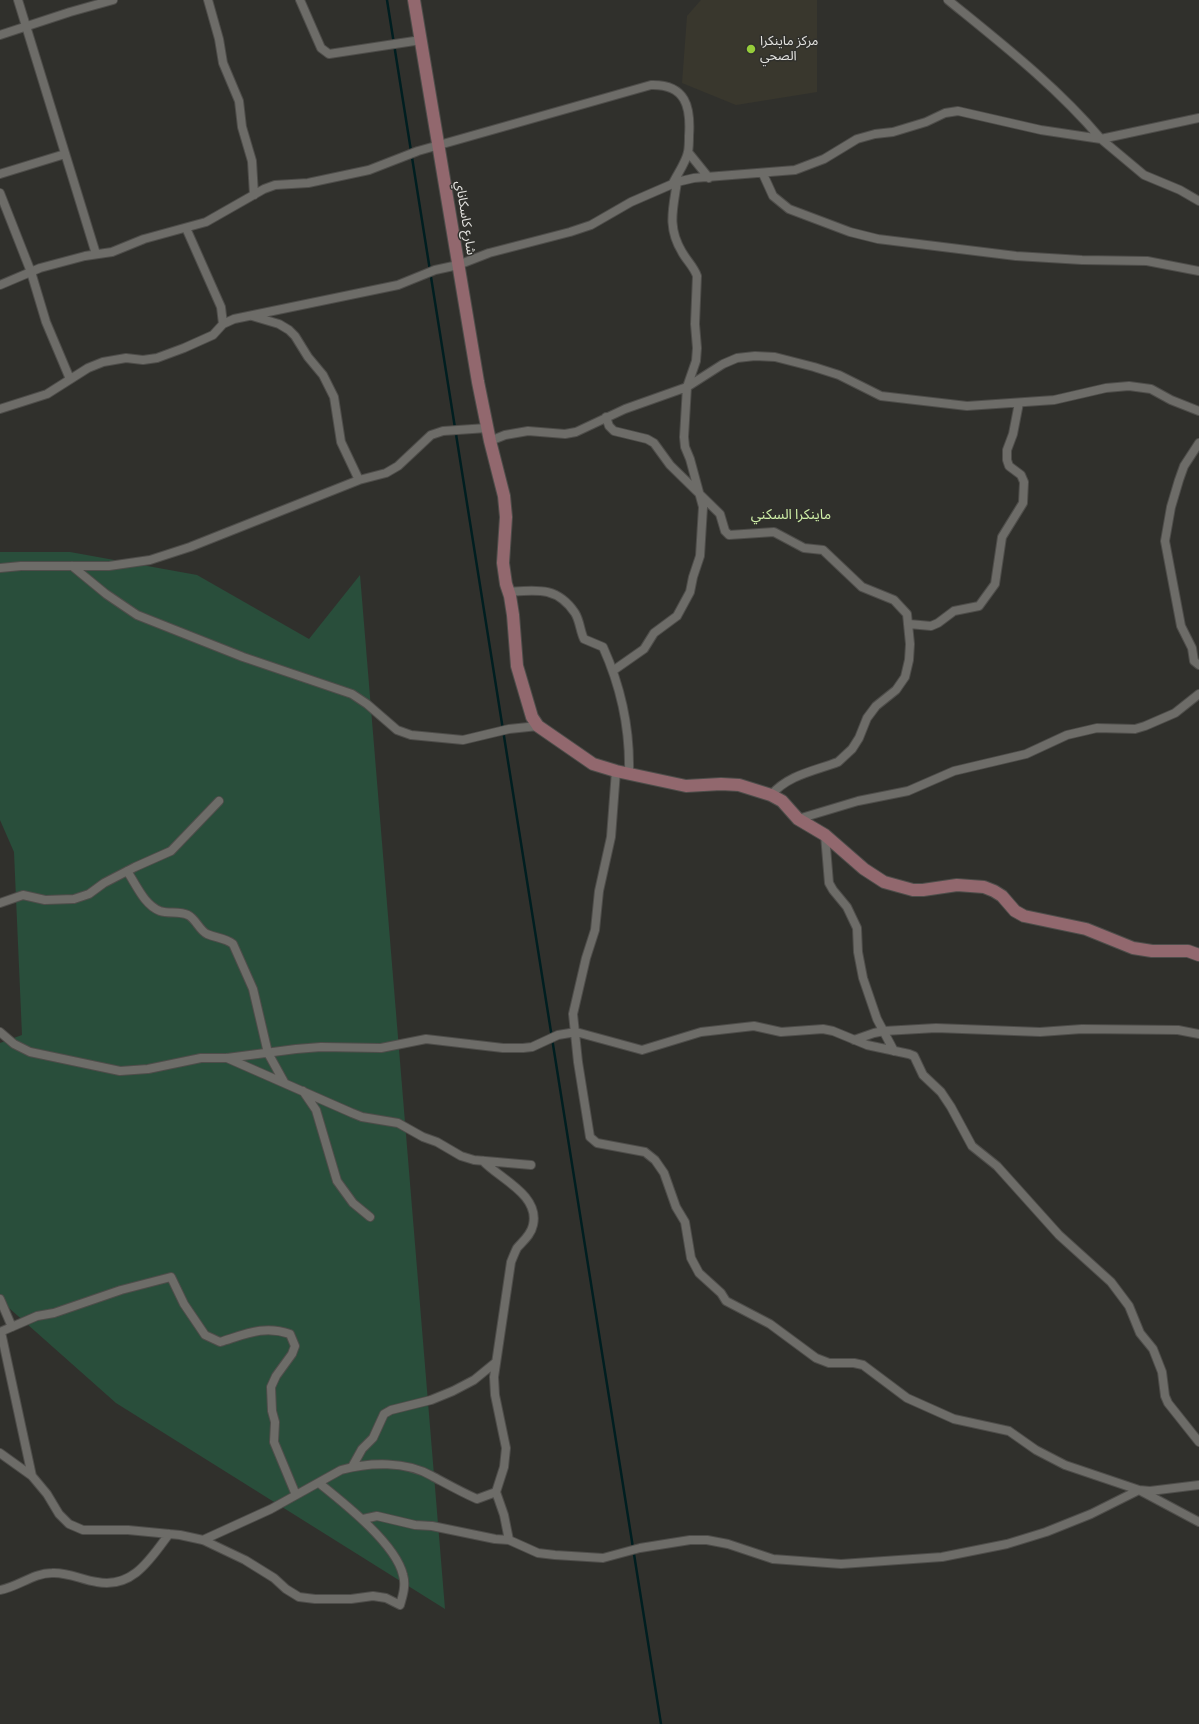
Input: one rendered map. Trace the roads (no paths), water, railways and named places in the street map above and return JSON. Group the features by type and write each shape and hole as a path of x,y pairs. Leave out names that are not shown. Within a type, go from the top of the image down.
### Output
{"street":[{"path":"18,0 96,254"},
{"path":"0,35 113,0"},
{"path":"208,0 219,39 223,63 239,101 242,127 252,161 254,194"},
{"path":"300,0 323,52 329,54 421,40"},
{"name":"شارع كاسكاناي","path":"414,0 487,428 504,496 506,517 503,563 513,615 517,666 532,717 538,726"},
{"path":"948,0 1018,56 1078,112 1101,139 1144,175 1180,190 1199,201"},
{"path":"0,285 31,272 96,254 112,252 144,239 206,222 254,194 275,185 308,182 369,170 418,151 651,85 662,85 674,89 685,100 689,108 690,118 688,152 675,182 671,217 673,230 680,247 695,270 697,276 695,324 697,348 696,361 687,387 685,447 702,496 703,506 700,556 686,600 678,616 654,633 644,650 614,670"},
{"path":"0,409 47,394 88,368 115,359 143,360 164,356 213,335 223,324 234,318 398,285 435,270 458,265 489,253 591,225 631,202 675,182 795,170 824,159 857,139 907,128 926,122 945,113 958,111 1041,130 1101,139 1199,118"},
{"path":"688,152 709,178"},
{"path":"0,174 65,154"},
{"path":"762,174 774,196 789,209 850,232 871,237 1016,256 1082,260 1147,261 1199,271"},
{"path":"0,193 31,272 46,322 70,379"},
{"path":"186,228 221,307 223,324"},
{"path":"221,307 234,318"},
{"path":"250,315 279,324 289,330 323,375 334,397 341,442 359,480"},
{"path":"490,441 505,435 528,431 565,434 576,432 606,417 687,387 723,364 737,358 775,356 839,375 882,396 967,406 1054,400 1106,388 1129,386 1151,389 1171,400 1199,411"},
{"path":"909,624 931,626 938,623 954,611 975,608 995,584 1002,537 1023,503 1024,482 1020,475 1009,466 1007,460 1007,450 1019,403"},
{"path":"606,417 609,426 614,431 647,439 654,443 670,465 720,514 725,531 729,535 774,532 804,548 823,550 862,587 894,600 903,607 907,614 909,624 909,660 905,677 896,690 876,706 867,718 859,738 852,749 838,762 788,779 778,786 771,794"},
{"path":"0,568 21,566 109,566 150,560 190,547 359,480 386,473 398,466 431,435 450,430 487,428"},
{"path":"1199,443 1184,466 1179,480 1171,507 1165,541 1181,626 1192,648 1194,661 1199,665"},
{"path":"72,566 106,594 137,615 243,657 352,694 367,704 397,730 411,736 463,740 509,729 538,726 593,764 616,771 630,772 686,786 721,784 739,785 771,794 782,801 798,818 825,835 864,869 884,882 913,890 956,885 984,887 1002,896 1015,911 1024,916 1086,928 1133,948 1152,951 1188,951 1199,955"},
{"path":"508,592 540,590 556,594 575,613 584,639 603,647 614,670 626,717 630,772"},
{"path":"798,818 852,802 908,791 954,771 1026,754 1067,735 1097,728 1135,729 1145,726 1176,713 1199,694"},
{"path":"616,771 612,838 599,890 595,930 584,964 573,1014 578,1062 590,1137 597,1143 645,1152 655,1160 664,1173 676,1207 685,1222 691,1258 699,1274 721,1293 726,1301 770,1324 816,1358 829,1363 854,1363 862,1365 907,1398 954,1419 1009,1431 1036,1450 1065,1465 1139,1490 1199,1522"},
{"path":"0,903 23,895 45,900 74,899 89,894 127,871 171,851 219,802"},
{"path":"825,835 829,883 847,907 857,928 860,968 873,1009 894,1051"},
{"path":"127,871 146,901 154,907 164,911 187,914 202,930 208,934 228,940 233,944 253,989 268,1053 284,1082"},
{"path":"0,1032 22,1049 110,1070 148,1069 201,1058 227,1058 321,1047 381,1048 426,1039 503,1048 523,1048 532,1047 558,1035 576,1032 642,1050 701,1032 754,1026 781,1032 814,1030 833,1031 854,1040 914,1056 923,1075 941,1092 951,1107 972,1146 997,1166 1058,1235 1111,1282 1129,1306 1140,1333 1153,1349 1162,1372 1165,1396 1168,1403 1199,1442"},
{"path":"854,1040 884,1031 936,1028 1040,1032 1087,1029 1173,1030 1199,1034"},
{"path":"227,1058 362,1117 398,1123 423,1137 443,1145 467,1159 531,1165"},
{"path":"303,1091 316,1110 337,1181 353,1203 370,1217"},
{"path":"483,1161 492,1171 520,1191 530,1204 533,1216 533,1226 529,1235 517,1249 511,1262 496,1362 496,1395 506,1448 504,1467 496,1492 504,1515 509,1540"},
{"path":"32,1476 0,1332 37,1316 54,1313 83,1302 171,1277 184,1304 205,1334 220,1342 255,1331 277,1329 290,1334 295,1346 292,1354 276,1376 271,1387 272,1410 275,1422 274,1442 296,1495"},
{"path":"0,1298 12,1327"},
{"path":"352,1468 362,1449 373,1438 384,1414 391,1410 431,1400 453,1391 474,1380 496,1362"},
{"path":"0,1453 32,1476 69,1524 83,1530 128,1530 169,1534 203,1540 245,1560 274,1578 286,1589 299,1597 316,1599 351,1599 373,1596 386,1598 400,1605 404,1590 403,1574 394,1556 363,1519 320,1483"},
{"path":"203,1540 271,1509 341,1470 352,1468 389,1465 412,1469 432,1476 445,1485 477,1498 496,1492"},
{"path":"363,1519 377,1516 416,1525 432,1526 495,1539 509,1540 538,1553 555,1555 603,1558 640,1548 690,1540 707,1540 728,1544 773,1559 841,1564 942,1557 984,1550 1046,1532 1109,1506 1139,1490 1150,1491 1199,1485"},
{"path":"0,1590 18,1585 41,1573 74,1575 108,1584 125,1579 140,1571 169,1534"}],"waterway":[{"path":"387,0 661,1724"}],"place":[{"name":"مركز ماينكرا الصحي","path":"751,49"}],"district":[{"name":"ماينكرا السكني","path":"791,515"}]}
